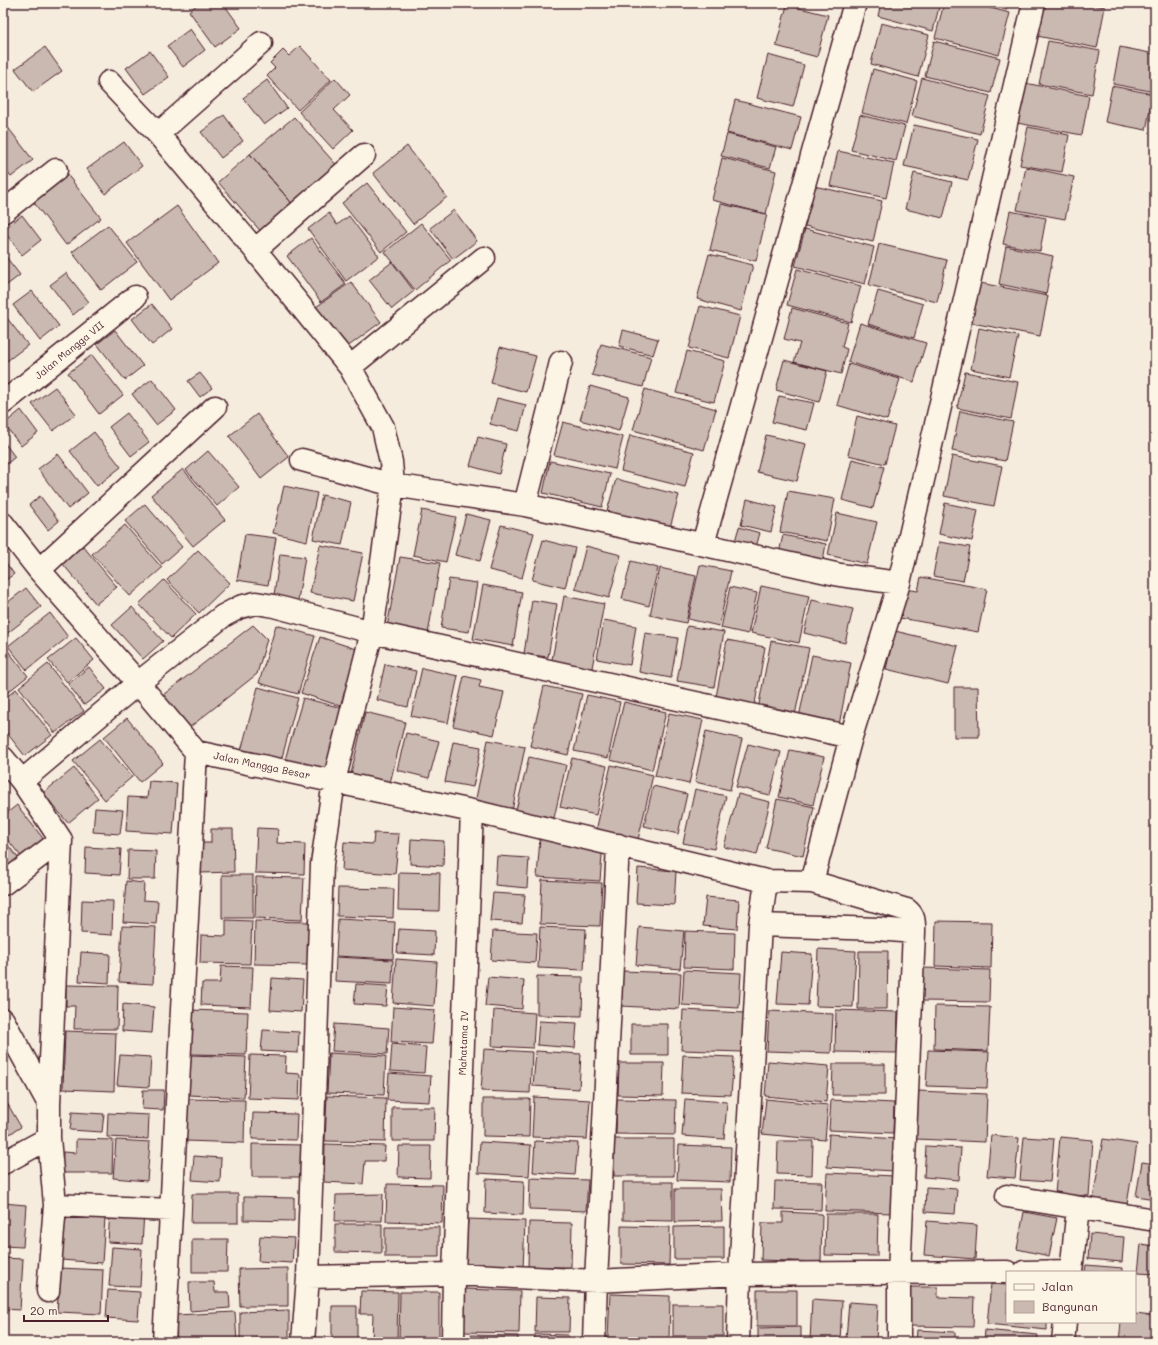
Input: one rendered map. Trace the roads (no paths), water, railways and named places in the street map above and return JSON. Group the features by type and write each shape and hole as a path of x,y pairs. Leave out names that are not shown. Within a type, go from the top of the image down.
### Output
{"street":[{"path":"703,544 855,3"},
{"path":"812,882 851,737 899,583 1034,3"},
{"path":"158,134 260,43"},
{"path":"109,82 158,134 350,367 383,427 391,462 393,485 372,632 334,780 322,864 308,1277 303,1342"},
{"path":"255,250 364,155"},
{"path":"3,212 56,170"},
{"path":"350,367 484,258"},
{"name":"Jalan Mangga VII","path":"3,403 135,297"},
{"path":"525,505 561,362"},
{"path":"39,570 215,407"},
{"path":"302,460 393,485 525,505 840,575 899,583"},
{"path":"3,524 39,570 196,752 164,1342"},
{"path":"22,781 138,683 223,616 240,607 256,603 274,606 372,632 851,737"},
{"name":"Jalan Mangga Besar","path":"196,752 334,780 472,811 766,881 812,882 907,910 912,913 914,920 914,932"},
{"path":"3,758 22,781 61,840 49,1104 49,1138 55,1204 48,1291"},
{"name":"Mahatama IV","path":"453,1342 454,1274 472,811"},
{"path":"3,884 61,840"},
{"path":"594,1342 618,845"},
{"path":"738,1342 740,1274 760,925 766,881"},
{"path":"760,925 878,929 914,932 899,1274 899,1342"},
{"path":"3,1020 49,1104"},
{"path":"3,1163 49,1138"},
{"path":"1007,1196 1155,1220"},
{"path":"55,1204 171,1210"},
{"path":"1071,1271 1078,1208"},
{"path":"308,1277 454,1274 596,1281 740,1274 1006,1272"},
{"path":"1063,1342 1065,1323"}]}
